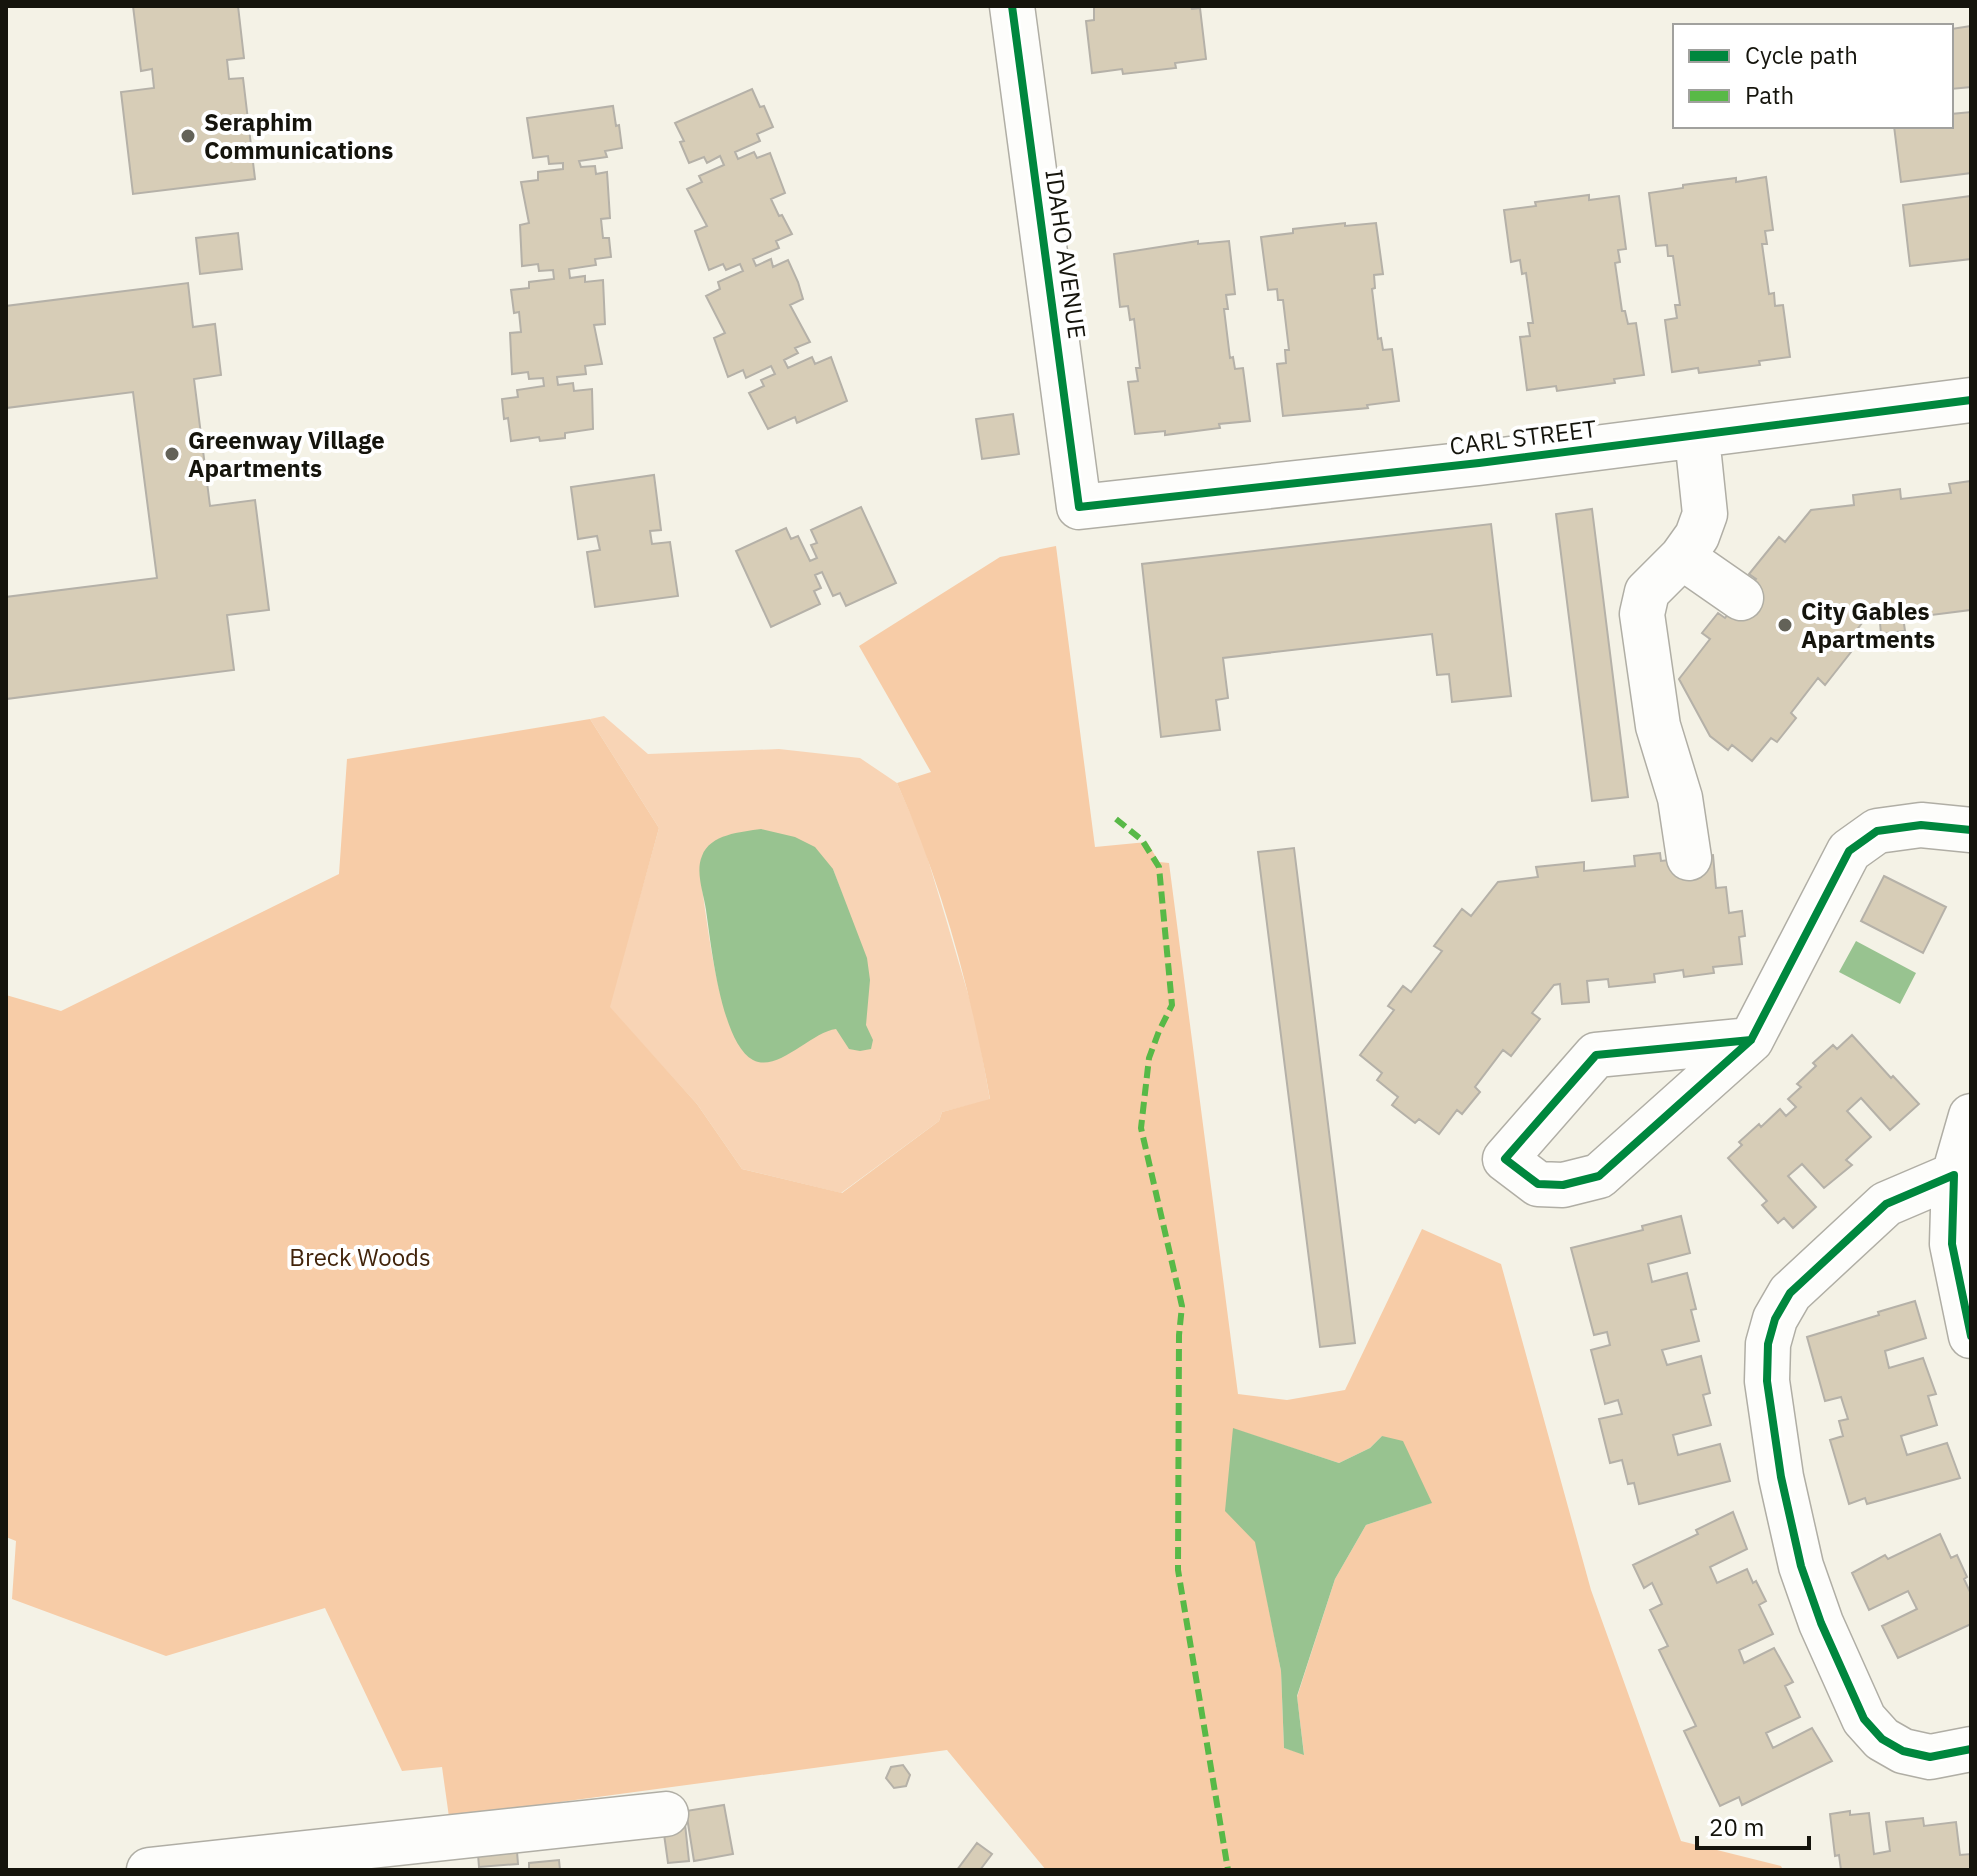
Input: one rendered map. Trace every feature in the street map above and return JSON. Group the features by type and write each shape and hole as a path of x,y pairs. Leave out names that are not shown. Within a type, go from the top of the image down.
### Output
{"street":[{"name":"IDAHO AVENUE","path":"1012,6 1079,507"},
{"name":"CARL STREET","path":"1079,507 1697,437 1971,400"},
{"path":"1689,858 1680,798 1658,726 1642,614 1647,592 1682,557 1697,536 1705,514 1697,437"},
{"path":"1682,557 1741,598"},
{"path":"1751,1040 1596,1055 1505,1159 1538,1184 1563,1185 1599,1176 1751,1040 1849,851 1877,831 1921,825 1971,830"},
{"path":"1971,1116 1954,1175 1952,1244 1971,1336"},
{"path":"1954,1175 1886,1204 1790,1293 1775,1319 1768,1344 1767,1381 1781,1477 1801,1566 1821,1623 1864,1719 1882,1739 1903,1751 1930,1757 1971,1749"},
{"path":"149,1870 666,1814"}],"shaded area":[{"path":"604,716 648,754 779,749 860,758 897,783 922,840 976,1021 990,1100 942,1112 939,1121 841,1193 742,1169 697,1104 609,1007 659,828 590,719","holes":["833,869 846,905 866,1025 823,1032 769,1061 752,1057 738,1041 718,985 700,876"]},
{"path":"761,829 795,837 815,847 833,869 867,958 870,980 866,1025 873,1040 871,1049 849,1049 836,1029 816,1037 784,1057 763,1063 753,1060 742,1050 733,1034 719,991 699,869 702,856 712,843 736,833"},
{"path":"1856,941 1916,973 1900,1004 1839,972"},
{"path":"1233,1428 1339,1463 1370,1448 1382,1436 1403,1441 1432,1503 1366,1525 1335,1579 1297,1696 1304,1755 1284,1748 1281,1671 1255,1542 1225,1511"}],"green space":[{"name":"Breck Woods","path":"1056,546 1095,847 1147,842 1159,862 1169,863 1238,1394 1287,1400 1345,1390 1422,1229 1501,1264 1591,1590 1681,1841 1781,1866 1783,1870 1046,1870 947,1750 449,1817 442,1767 402,1771 325,1608 166,1656 12,1599 16,1541 6,1537 6,995 61,1011 339,874 347,759 590,719 659,828 610,1007 697,1104 742,1169 842,1193 939,1121 942,1112 990,1099 974,1018 953,938 928,860 897,783 931,772 859,646 1000,557","holes":["1234,1429 1339,1463 1370,1448 1382,1436 1431,1503 1366,1525 1335,1579 1297,1697 1304,1754 1284,1748 1281,1671"]}],"building":[{"name":"Seraphim Communications","path":"133,6 238,6 244,58 227,60 229,79 243,78 255,179 133,194 121,92 154,88 152,69 141,71"},
{"path":"1191,6 1192,9 1200,8 1206,59 1175,63 1176,68 1123,74 1122,69 1092,73 1086,21 1094,20 1094,7"},
{"path":"1971,26 1971,87 1953,89 1953,29"},
{"path":"752,89 773,127 757,134 760,141 735,152 738,159 754,152 757,158 770,153 785,193 771,199 792,234 776,241 779,248 753,259 756,266 771,259 773,267 788,260 798,282 803,299 790,305 810,342 795,348 798,353 784,360 788,368 812,357 815,364 831,357 847,401 797,423 795,417 768,429 749,393 764,386 761,380 775,374 771,366 746,378 743,370 728,377 714,338 725,333 706,296 720,289 718,282 743,271 740,264 726,270 723,264 709,270 695,231 707,226 687,189 702,182 699,176 724,165 720,156 707,163 704,157 689,163 680,142 684,141 675,123"},
{"path":"613,106 622,148 605,151 607,157 579,161 581,167 595,166 596,174 607,172 610,218 601,219 603,238 609,238 611,257 595,259 596,265 569,269 570,278 585,276 585,282 603,280 605,324 594,325 602,364 585,366 586,374 557,377 558,385 573,383 574,391 592,389 593,429 565,433 565,438 540,441 539,437 511,441 502,399 518,397 517,390 544,386 543,378 529,379 528,372 512,374 510,333 521,332 519,312 514,313 511,290 529,288 529,282 554,279 553,270 539,271 538,264 522,266 520,225 529,223 521,182 538,180 538,172 563,169 563,163 549,164 548,156 533,158 527,118"},
{"path":"1971,112 1971,173 1901,182 1894,128 1953,128 1953,114"},
{"path":"1766,177 1773,230 1765,231 1767,244 1762,244 1769,294 1774,293 1775,306 1783,305 1790,357 1759,361 1760,365 1699,373 1698,368 1672,372 1665,320 1677,318 1675,305 1680,305 1673,256 1668,256 1667,245 1656,246 1649,193 1683,188 1683,185"},
{"path":"1589,195 1589,200 1619,196 1626,249 1618,250 1620,262 1615,263 1622,311 1625,311 1628,324 1636,323 1644,375 1614,379 1615,383 1557,391 1556,386 1527,390 1520,337 1530,336 1528,323 1533,323 1526,273 1522,274 1520,260 1511,262 1504,210 1536,206 1535,202"},
{"path":"1971,196 1971,259 1910,266 1903,205"},
{"path":"1345,223 1345,226 1376,223 1383,274 1374,275 1375,288 1372,289 1378,339 1381,338 1383,350 1392,349 1399,401 1367,405 1368,408 1283,416 1277,364 1286,363 1285,350 1289,350 1283,300 1278,300 1277,289 1268,290 1261,237 1293,233 1293,229"},
{"path":"238,233 242,269 200,274 196,238"},
{"path":"1198,241 1198,244 1229,241 1235,294 1226,295 1228,309 1224,309 1230,358 1233,357 1235,369 1243,368 1250,421 1165,435 1165,431 1135,434 1128,382 1138,381 1136,368 1140,368 1134,319 1130,320 1128,306 1120,307 1114,254"},
{"name":"Greenway Village Apartments","path":"188,283 193,327 215,324 221,375 194,379 210,506 255,500 269,610 227,615 234,670 6,699 6,597 157,578 133,392 6,408 6,306"},
{"path":"1013,414 1019,454 982,459 976,419"},
{"path":"654,475 661,530 650,531 652,544 670,542 678,596 595,607 587,552 600,550 597,536 578,539 571,487"},
{"name":"City Gables Apartments","path":"1971,481 1970,610 1924,616 1923,607 1902,609 1905,631 1881,634 1879,612 1870,613 1848,641 1855,647 1825,685 1818,678 1791,713 1796,718 1777,742 1771,738 1752,761 1732,745 1728,750 1710,736 1679,679 1710,639 1702,633 1718,613 1725,618 1756,579 1749,574 1779,537 1785,542 1811,510 1854,505 1853,495 1900,489 1901,499 1951,493 1949,484"},
{"path":"861,507 896,583 846,606 840,593 833,596 822,572 815,575 821,588 814,591 820,604 771,627 736,551 786,528 791,539 798,536 810,561 817,558 811,545 817,543 811,530"},
{"path":"1592,509 1628,797 1592,801 1556,514"},
{"path":"1491,524 1511,696 1452,702 1449,674 1437,675 1432,634 1223,658 1228,698 1216,700 1220,730 1161,737 1142,564"},
{"path":"1294,848 1355,1343 1320,1347 1258,852"},
{"path":"1660,853 1661,861 1713,855 1716,888 1726,887 1729,913 1742,911 1745,936 1739,937 1742,964 1713,967 1714,973 1684,977 1683,970 1654,974 1655,982 1609,987 1608,979 1587,981 1589,1002 1562,1004 1560,984 1554,985 1532,1013 1540,1019 1511,1056 1503,1050 1475,1087 1480,1092 1462,1114 1457,1110 1439,1134 1419,1119 1415,1123 1392,1105 1398,1097 1377,1080 1382,1073 1360,1055 1394,1010 1388,1006 1403,986 1411,992 1442,951 1434,946 1462,909 1471,916 1498,882 1538,877 1536,867 1584,862 1584,871 1635,866 1634,856"},
{"path":"1884,876 1946,907 1923,953 1861,921"},
{"path":"1852,1035 1919,1104 1890,1130 1861,1098 1847,1111 1871,1137 1846,1160 1852,1165 1824,1188 1802,1164 1788,1176 1816,1207 1793,1228 1784,1218 1778,1223 1762,1205 1767,1201 1728,1158 1742,1145 1739,1142 1759,1124 1761,1127 1780,1109 1786,1116 1796,1107 1788,1099 1801,1087 1797,1084 1816,1066 1813,1063 1833,1045 1837,1049"},
{"path":"1681,1216 1690,1253 1648,1264 1652,1282 1687,1273 1696,1309 1691,1310 1699,1341 1662,1350 1667,1365 1701,1356 1710,1393 1703,1395 1711,1425 1673,1435 1678,1455 1720,1444 1730,1481 1639,1504 1634,1483 1628,1484 1622,1460 1610,1463 1599,1419 1622,1414 1618,1400 1605,1404 1591,1350 1610,1345 1607,1332 1594,1335 1571,1248 1643,1230 1642,1226"},
{"path":"1915,1301 1926,1338 1885,1351 1889,1368 1923,1358 1936,1394 1928,1396 1937,1425 1901,1436 1907,1455 1947,1443 1960,1478 1867,1504 1865,1498 1849,1504 1830,1440 1843,1436 1839,1421 1848,1419 1841,1397 1825,1401 1807,1337"},
{"path":"1733,1512 1747,1549 1710,1567 1717,1583 1747,1569 1753,1583 1756,1581 1766,1601 1759,1605 1773,1634 1739,1650 1744,1663 1774,1648 1793,1682 1785,1686 1800,1717 1766,1733 1773,1748 1812,1728 1832,1761 1742,1805 1739,1797 1720,1806 1684,1731 1696,1726 1659,1650 1668,1646 1650,1610 1662,1604 1652,1583 1644,1588 1633,1565 1698,1534 1696,1530"},
{"path":"1940,1534 1951,1558 1957,1555 1967,1577 1964,1579 1971,1594 1971,1624 1898,1658 1882,1626 1917,1609 1908,1591 1869,1610 1852,1573 1885,1555 1888,1559"},
{"path":"903,1765 910,1775 906,1786 894,1788 886,1778 891,1767"},
{"path":"724,1805 733,1854 694,1861 686,1811"},
{"path":"1850,1811 1850,1815 1869,1813 1874,1854 1890,1851 1886,1822 1923,1818 1924,1826 1956,1822 1960,1855 1971,1854 1971,1870 1841,1870 1839,1855 1835,1856 1830,1814"},
{"path":"685,1824 689,1861 668,1863 663,1827"},
{"path":"516,1839 518,1864 479,1867 477,1842"},
{"path":"977,1843 992,1854 980,1870 957,1870"},
{"path":"559,1860 560,1870 529,1870 529,1863"}],"marked path":[{"path":"1116,819 1142,840 1159,867 1172,1005 1149,1058 1141,1128 1182,1306 1179,1335 1178,1570 1228,1870"}],"cycle path":[{"path":"1012,6 1079,507 1479,463 1971,400"},
{"path":"1751,1040 1596,1055 1505,1159 1538,1184 1563,1185 1599,1176 1751,1040 1849,851 1877,831 1921,825 1971,830"},
{"path":"1971,1336 1952,1244 1954,1175 1886,1204 1790,1293 1775,1319 1768,1344 1767,1381 1781,1477 1801,1566 1821,1623 1864,1719 1882,1739 1903,1751 1930,1757 1971,1749"}],"place":[{"name":"Seraphim Communications","path":"188,136"},
{"name":"Greenway Village Apartments","path":"172,454"},
{"name":"City Gables Apartments","path":"1785,625"}]}
